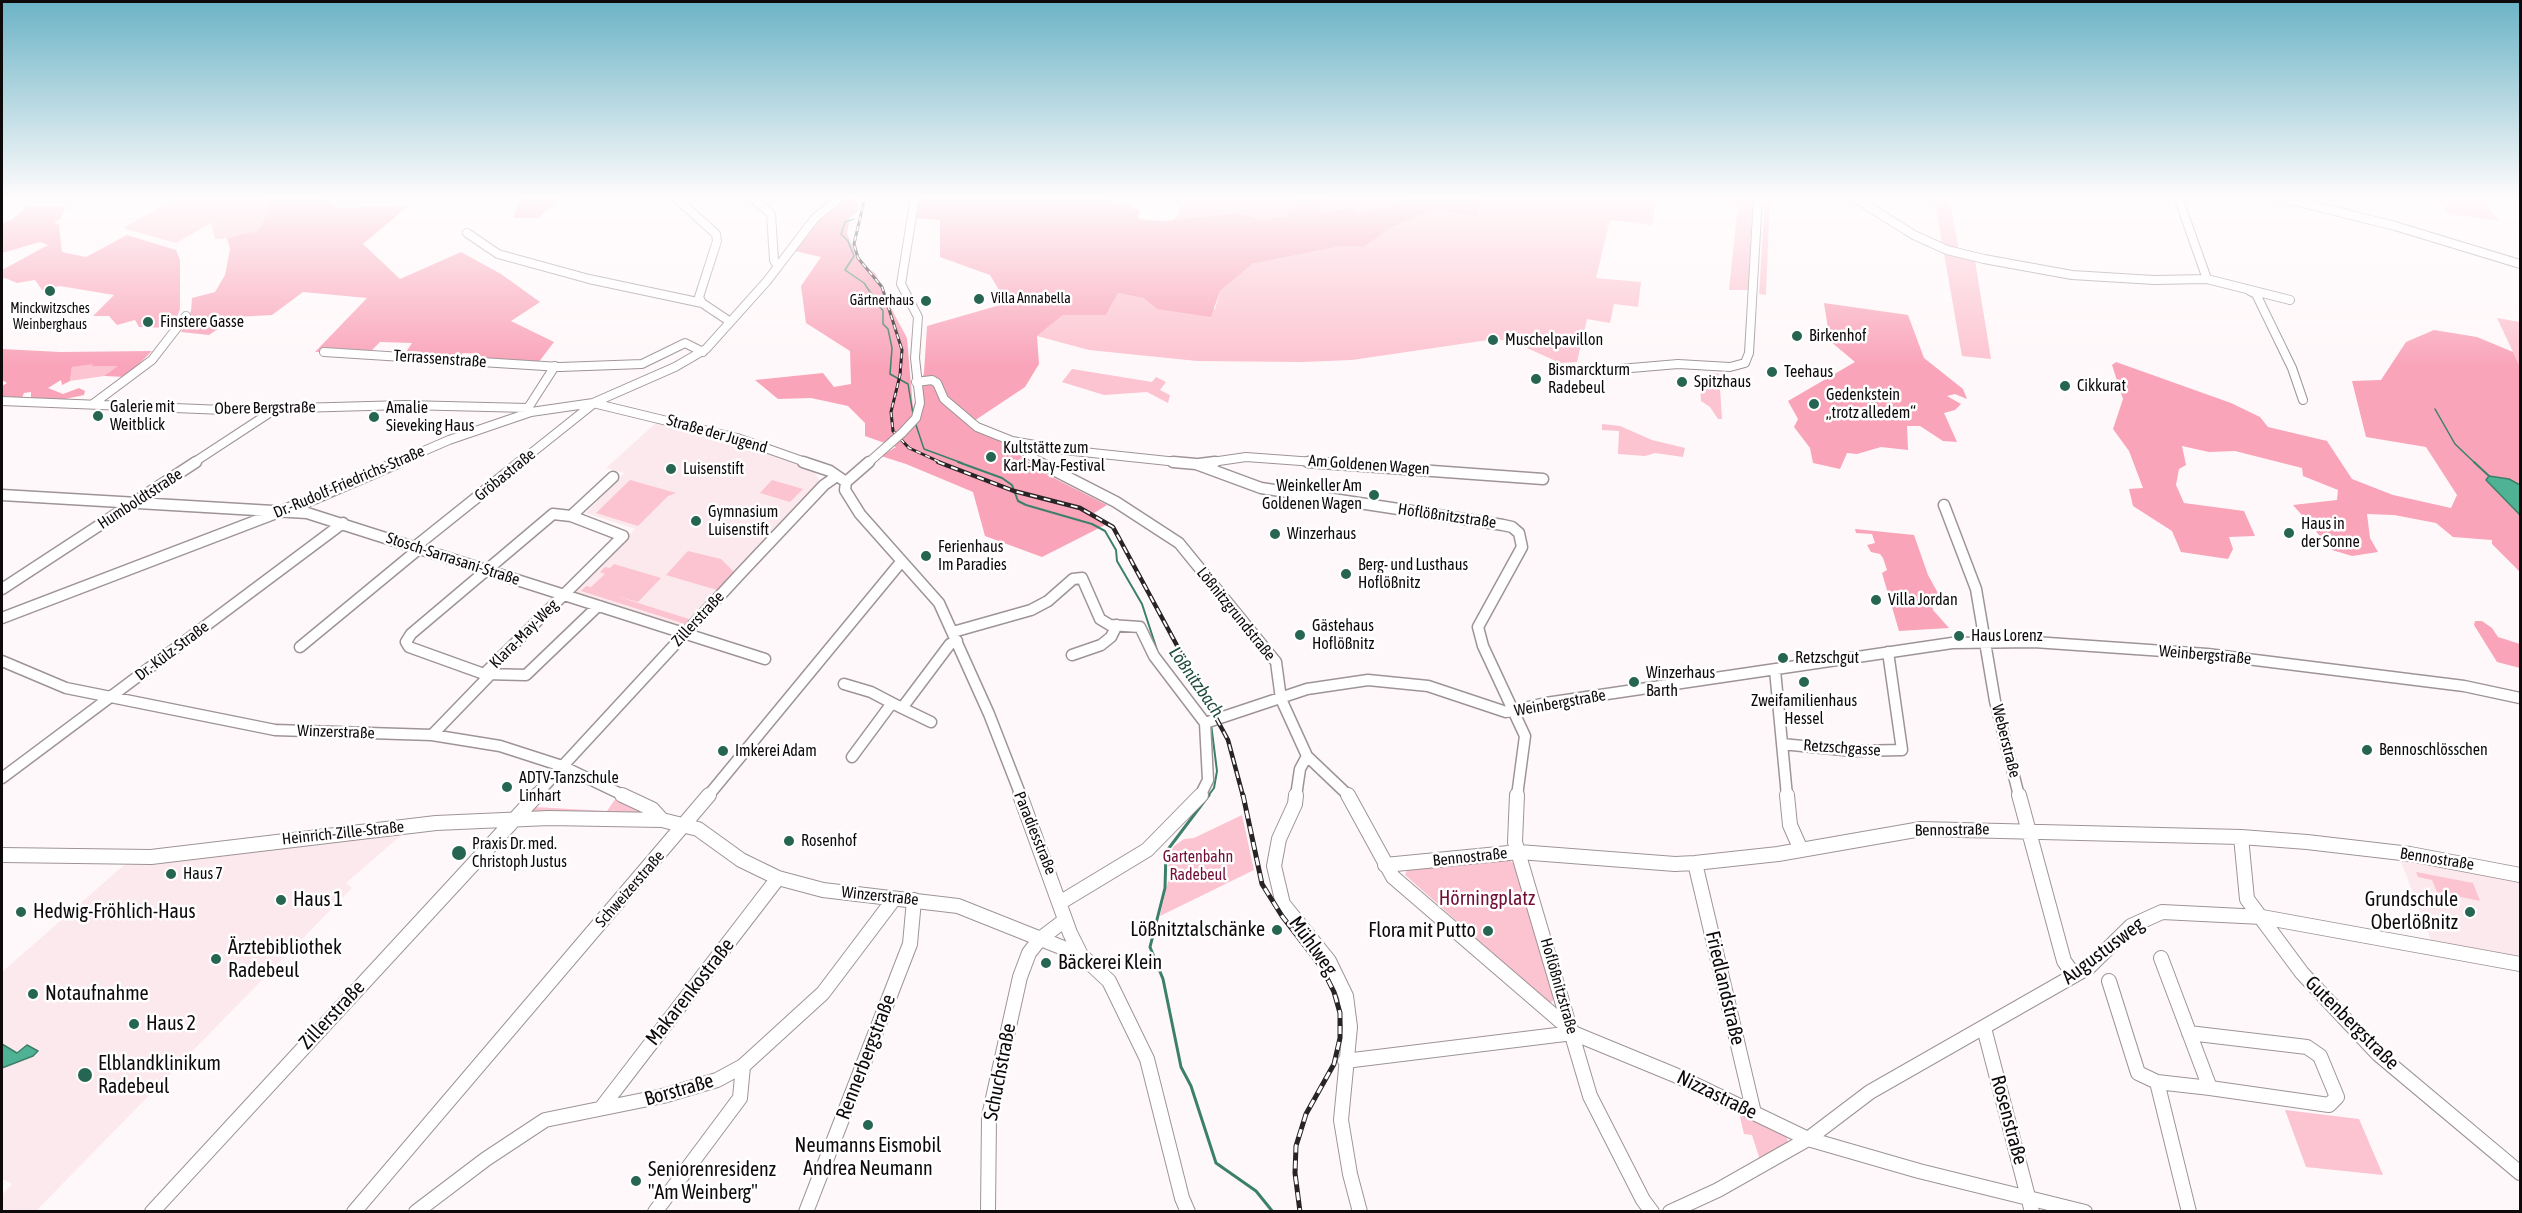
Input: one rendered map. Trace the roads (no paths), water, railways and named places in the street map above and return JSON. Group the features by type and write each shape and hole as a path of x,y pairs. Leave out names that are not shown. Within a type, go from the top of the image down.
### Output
{"street":[{"path":"497,254 589,279 620,283 702,303 729,321"},
{"path":"702,303 700,290 713,254"},
{"path":"774,254 778,267"},
{"name":"Dr.-Rudolf-Friedrichs-Straße","path":"2,618 285,510 449,440 529,410 593,404 703,352 788,254"},
{"path":"905,254 900,284 918,317 916,382"},
{"path":"1596,371 1678,364 1730,367 1745,363 1749,353 1755,254"},
{"path":"1962,254 2072,275 2207,279 2290,300"},
{"path":"2198,254 2207,279"},
{"path":"2486,254 2520,264"},
{"path":"2245,288 2256,294 2292,368 2303,400"},
{"path":"93,404 152,360 186,316"},
{"name":"Terrassenstraße","path":"324,352 555,366 642,364 686,343 703,352"},
{"path":"529,410 555,366"},
{"name":"Zillerstraße","path":"152,1212 824,485 842,479 902,433 918,414 920,403 916,382"},
{"name":"Lößnitzgrundstraße","path":"916,382 937,383 944,399 977,427 1012,441 1044,466 1116,502 1179,543 1275,662 1281,699 1307,756 1316,762 1351,798 1393,877 1573,1032"},
{"name":"Obere Bergstraße","path":"2,401 224,410 405,405 529,410"},
{"name":"Straße der Jugend","path":"593,404 737,438 842,479"},
{"name":"Gröbastraße","path":"300,647 593,404"},
{"name":"Humboldtstraße","path":"2,589 277,408"},
{"name":"Hoflößnitzstraße","path":"1012,441 1064,450 1196,464 1261,488 1503,525 1516,530 1521,537 1522,547 1478,627 1483,646 1525,736 1515,842 1520,852 1590,1096 1643,1200 1652,1212"},
{"name":"Am Goldenen Wagen","path":"1196,464 1246,457 1543,479"},
{"path":"598,606 531,672 520,676 487,675 409,647 406,642 411,634 553,514 571,516 613,477"},
{"name":"Paradiesstraße","path":"842,479 851,502 939,603 955,636 1062,902 1065,920 1081,956 1109,981 1147,1059 1182,1198 1188,1212"},
{"name":"Stosch-Sarrasani-Straße","path":"2,495 307,513 765,659"},
{"name":"Weberstraße","path":"1944,505 1976,589 1995,701 2064,961 2074,975"},
{"name":"Klara-May-Weg","path":"432,735 487,675 623,536 621,533 571,516"},
{"name":"Dr.-Külz-Straße","path":"2,778 343,524"},
{"name":"Schweizerstraße","path":"354,1212 685,824 902,562"},
{"path":"852,757 955,636 1031,610 1048,601 1071,581 1080,577 1086,582 1100,619 1117,626 1140,627 1154,656 1208,722 1208,780 1200,796 1147,850 1062,902"},
{"path":"1072,655 1101,645 1111,637 1117,626"},
{"name":"Weinbergstraße","path":"1208,722 1307,689 1368,680 1428,686 1498,710 1513,711 1546,703 1952,643 2034,642 2207,654 2464,686 2520,698"},
{"name":"Retzschgasse","path":"1782,744 1853,752 1870,749 1902,750 1888,652"},
{"name":"Winzerstraße","path":"2,661 66,688 275,730 432,735 500,746 562,766 652,809 662,820"},
{"name":"Retzschgasse","path":"1775,670 1790,825 1801,850"},
{"path":"844,684 871,692 931,722"},
{"name":"Mühlweg","path":"1307,756 1300,769 1295,804 1279,839 1274,866 1283,904 1329,961 1346,996 1350,1027 1341,1120 1350,1174 1360,1212"},
{"name":"Heinrich-Zille-Straße","path":"2,855 150,857 436,823 513,819 662,820 685,824"},
{"name":"Winzerstraße","path":"685,824 698,829 758,871 778,878 823,890 958,906 1081,956"},
{"name":"Bennostraße","path":"1385,865 1520,852 1675,864 1695,863 1801,850 1921,829 2241,837 2410,854 2520,874"},
{"name":"Gutenbergstraße","path":"2241,837 2247,899 2302,973 2378,1054 2520,1173"},
{"name":"Friedlandstraße","path":"1695,863 1754,1113"},
{"name":"Makarenkostraße","path":"602,1107 778,878"},
{"name":"Borstraße","path":"417,1212 535,1126 556,1116 663,1096 717,1080 743,1066 829,986 894,899"},
{"name":"Rennerbergstraße","path":"806,1212 910,944 914,900"},
{"name":"Augustusweg","path":"1670,1212 1718,1190 1808,1139 1870,1092 2089,966 2131,926 2151,915 2172,912 2262,917 2520,963"},
{"path":"1040,939 1065,920"},
{"name":"Schuchstraße","path":"988,1212 989,1116 1020,977 1029,953 1040,939"},
{"path":"2161,958 2210,1088"},
{"name":"Augustusweg","path":"2109,981 2138,1073 2157,1082"},
{"name":"Rosenstraße","path":"1984,1028 2031,1205"},
{"name":"Nizzastraße","path":"1345,1061 1573,1032 1675,1074 1808,1139 2031,1205 2085,1212"},
{"path":"2189,1033 2307,1047 2320,1056 2337,1097 2329,1105 2157,1082 2189,1212"},
{"path":"655,1212 740,1098 743,1066"}],"waterway":[{"name":"Lößnitzbach","path":"853,254 854,256 845,270 864,283 883,311 883,324 888,329 892,348 890,374 908,384 913,414"},
{"path":"2435,409 2455,444 2475,463"},
{"name":"Lößnitzbach","path":"915,422 924,449 962,463"},
{"name":"Lößnitzbach","path":"958,462 1002,478 1012,485 1018,501 1026,505 1092,524 1105,531 1116,550 1117,561 1142,604 1157,650"},
{"path":"2474,462 2489,476"},
{"name":"Lößnitzbach","path":"1208,796 1214,788 1217,771 1211,724"},
{"name":"Lößnitzbach","path":"1209,795 1166,852 1165,888 1150,947 1163,979 1181,1067 1191,1086 1216,1163 1256,1191 1273,1212"}],"railway":[{"path":"857,254 882,287 902,350 900,375 891,412 893,431 909,448 942,463"},
{"path":"938,462 1014,491 1080,508 1113,527 1228,740 1243,796"},
{"path":"1243,795 1262,884 1282,916 1322,968 1334,992 1340,1013 1340,1038 1334,1064 1306,1114 1296,1146 1295,1173 1300,1212"}],"place":[{"name":"Minckwitzsches Weinberghaus","path":"50,291"},
{"name":"Villa Annabella","path":"979,299"},
{"name":"Gärtnerhaus","path":"926,301"},
{"name":"Finstere Gasse","path":"148,322"},
{"name":"Birkenhof","path":"1797,336"},
{"name":"Muschelpavillon","path":"1493,340"},
{"name":"Teehaus","path":"1772,372"},
{"name":"Bismarckturm Radebeul","path":"1536,379"},
{"name":"Spitzhaus","path":"1682,382"},
{"name":"Cikkurat","path":"2065,386"},
{"name":"Gedenkstein „trotz alledem“","path":"1814,404"},
{"name":"Galerie mit Weitblick","path":"98,416"},
{"name":"Amalie Sieveking Haus","path":"374,417"},
{"name":"Kultstätte zum Karl-May-Festival","path":"991,457"},
{"name":"Luisenstift","path":"671,469"},
{"name":"Weinkeller Am Goldenen Wagen","path":"1374,495"},
{"name":"Gymnasium Luisenstift","path":"696,521"},
{"name":"Haus in der Sonne","path":"2289,533"},
{"name":"Winzerhaus","path":"1275,534"},
{"name":"Ferienhaus Im Paradies","path":"926,556"},
{"name":"Berg- und Lusthaus Hoflößnitz","path":"1346,574"},
{"name":"Villa Jordan","path":"1876,600"},
{"name":"Gästehaus Hoflößnitz","path":"1300,635"},
{"name":"Haus Lorenz","path":"1959,636"},
{"name":"Retzschgut","path":"1783,658"},
{"name":"Winzerhaus Barth","path":"1634,682"},
{"name":"Zweifamilienhaus Hessel","path":"1804,682"},
{"name":"Bennoschlösschen","path":"2367,750"},
{"name":"Imkerei Adam","path":"723,751"},
{"name":"ADTV-Tanzschule Linhart","path":"507,787"},
{"name":"Rosenhof","path":"789,841"},
{"name":"Praxis Dr. med. Christoph Justus","path":"459,853"},
{"name":"Haus 7","path":"171,874"},
{"name":"Haus 1","path":"281,900"},
{"name":"Hedwig-Fröhlich-Haus","path":"21,912"},
{"name":"Grundschule Oberlößnitz","path":"2470,912"},
{"name":"Lößnitztalschänke","path":"1277,930"},
{"name":"Flora mit Putto","path":"1488,931"},
{"name":"Ärztebibliothek Radebeul","path":"216,959"},
{"name":"Bäckerei Klein","path":"1046,963"},
{"name":"Notaufnahme","path":"33,994"},
{"name":"Haus 2","path":"134,1024"},
{"name":"Elblandklinikum Radebeul","path":"85,1075"},
{"name":"Neumanns Eismobil Andrea Neumann","path":"868,1125"},
{"name":"Seniorenresidenz \"Am Weinberg\"","path":"636,1181"}],"park label":[{"name":"Gartenbahn Radebeul","path":"1198,866"},
{"name":"Hörningplatz","path":"1487,899"}]}
